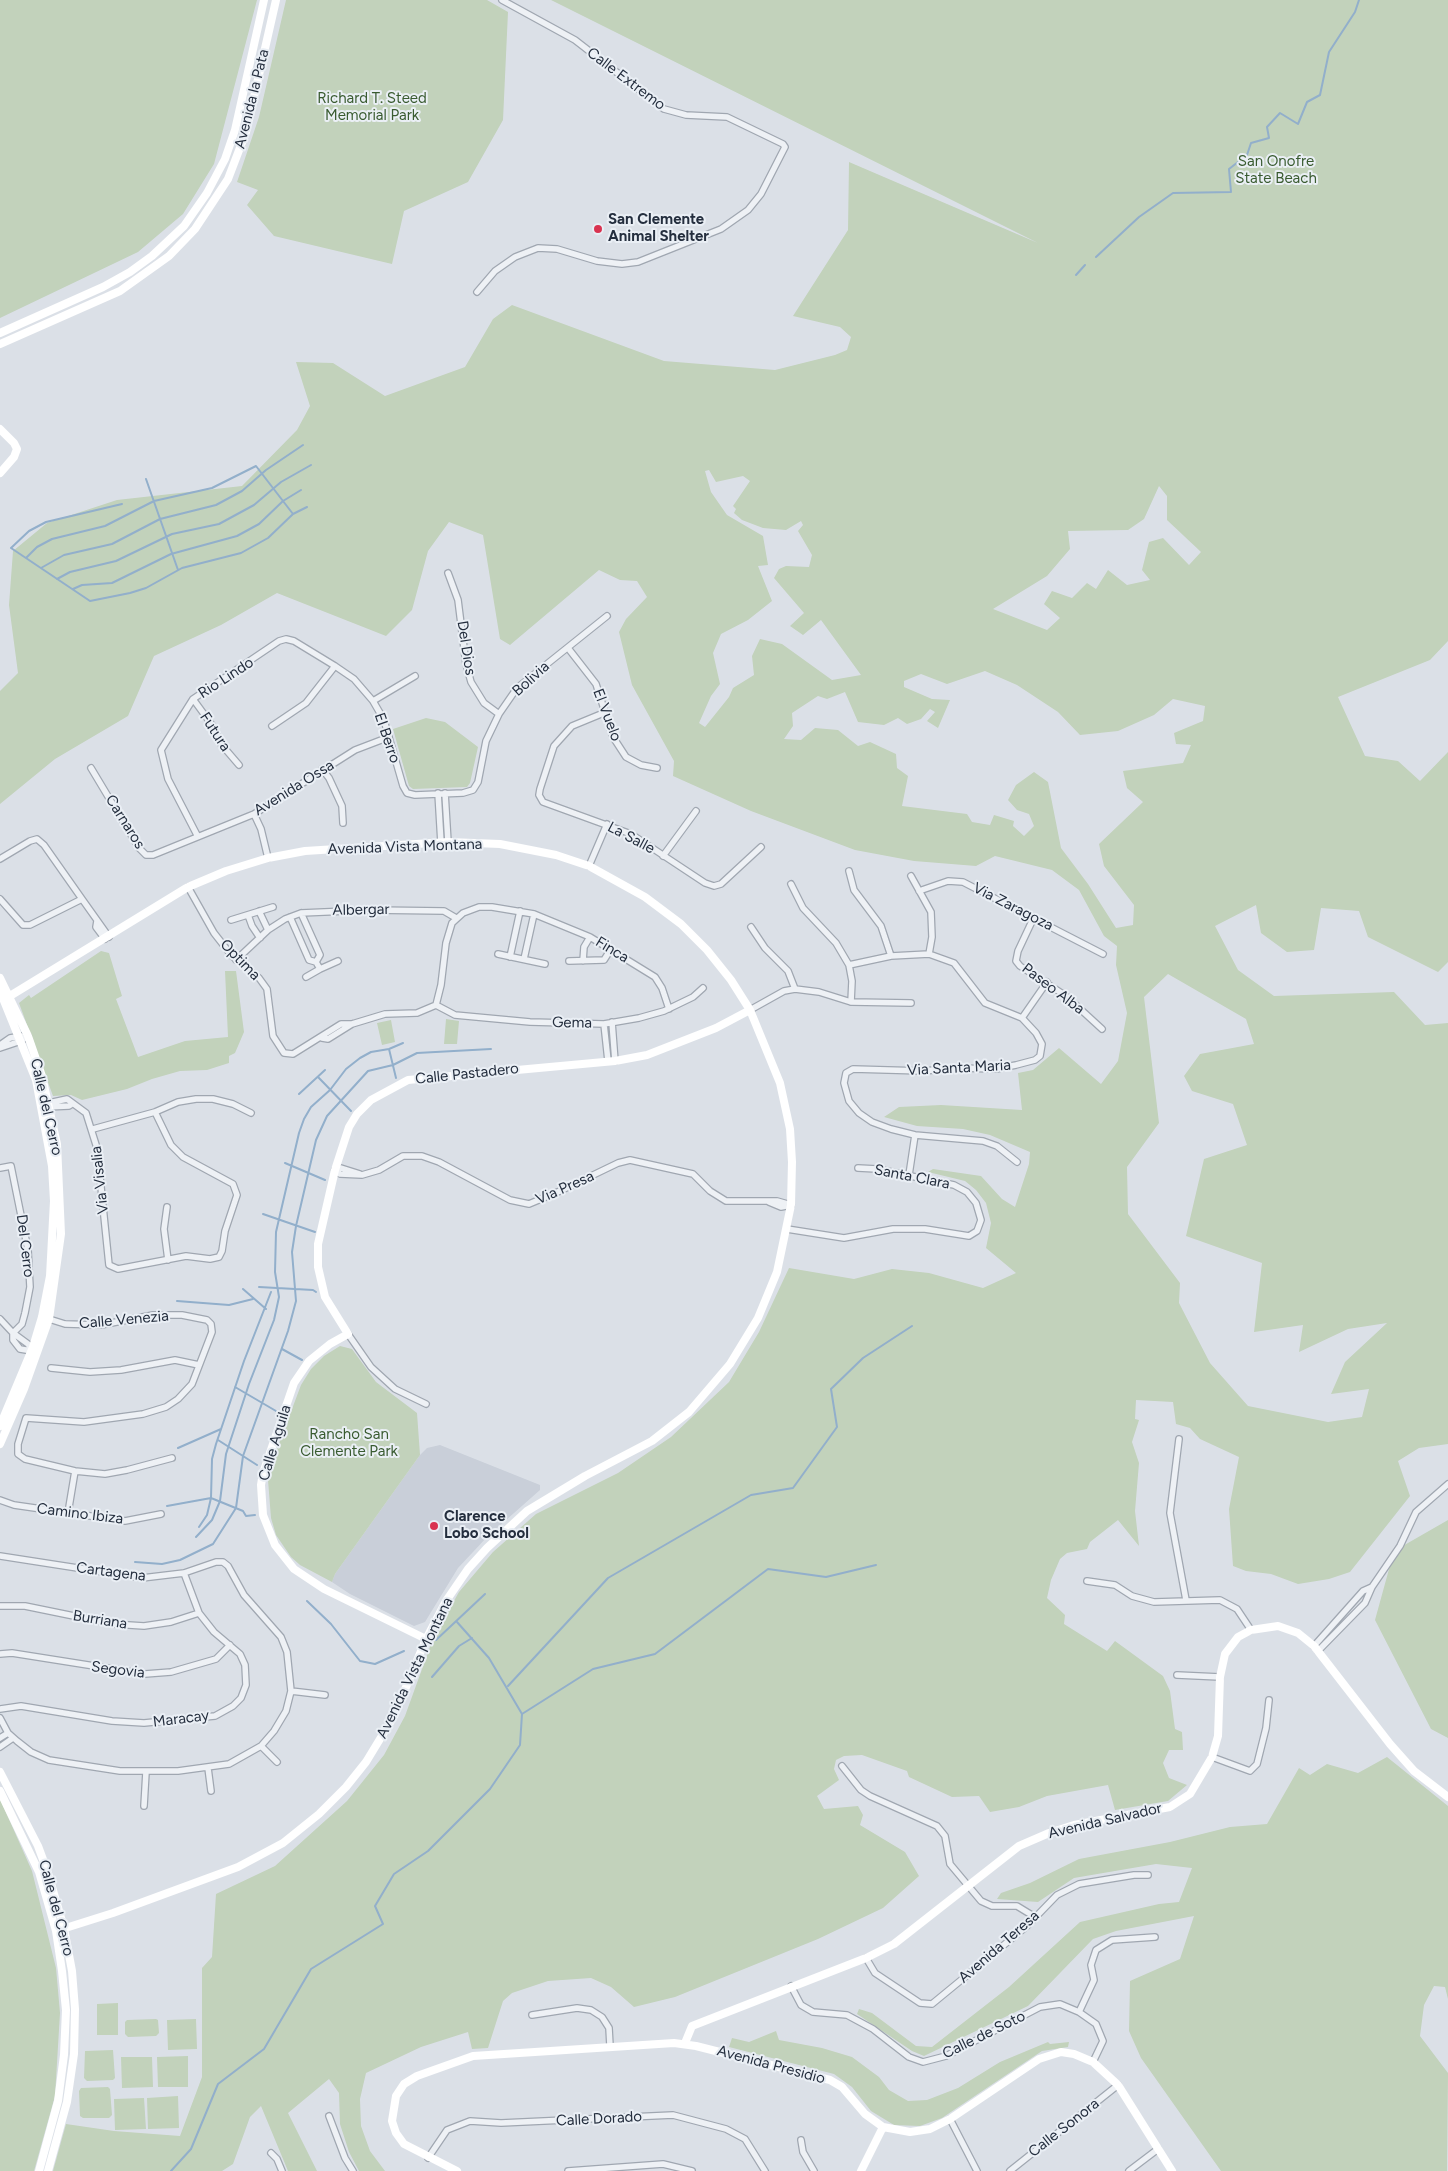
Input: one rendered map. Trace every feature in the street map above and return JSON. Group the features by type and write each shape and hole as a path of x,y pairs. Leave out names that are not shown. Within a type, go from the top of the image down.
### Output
{"street":[{"name":"Avenida la Pata","path":"0,333 103,287 130,272 152,256 184,226 208,193 225,159 235,130 264,0"},
{"name":"Avenida la Pata","path":"0,344 120,290 169,256 195,229 228,179 246,132 276,0"},
{"name":"Calle Extremo","path":"477,292 495,271 515,257 538,248 557,249 597,261 622,264 638,262 721,229 748,210 760,194 785,146 727,117 686,115 664,109 575,40 502,0"},
{"path":"0,429 14,443 17,449 14,457 0,473"},
{"name":"Del Dios","path":"448,573 458,600 470,682 484,703 499,714"},
{"name":"Bolivia","path":"446,793 473,790 478,782 486,741 499,714 517,688 608,616"},
{"name":"El Berro","path":"286,639 294,641 354,679 373,701 384,720 403,786 407,793 415,795 438,794"},
{"name":"Rio Lindo","path":"197,835 168,779 161,750 193,699 286,639"},
{"name":"El Vuelo","path":"568,648 596,684 613,737 626,757 641,765 657,768"},
{"path":"272,726 306,704 334,666"},
{"path":"373,701 415,676"},
{"name":"Futura","path":"193,699 212,725 221,744 238,765"},
{"name":"La Salle","path":"606,712 572,726 554,746 540,789 539,795 543,802 631,834 705,883 714,886 721,884 761,846"},
{"name":"Avenida Ossa","path":"197,835 254,814 322,769 355,750 389,737"},
{"name":"Carnaros","path":"91,768 139,848 146,855 153,854 197,835"},
{"path":"322,769 342,806 343,824"},
{"path":"446,793 444,842 438,794 446,793"},
{"path":"663,856 696,811"},
{"path":"254,814 261,829 268,858"},
{"path":"589,866 606,824"},
{"path":"0,859 30,841 37,839 44,845 97,921 96,927 107,938"},
{"name":"Avenida Vista Montana","path":"7,997 107,938 188,887 226,871 268,858 305,851 444,842 500,844 556,855 589,866 645,897 681,924 713,958 750,1010 780,1083 790,1128 792,1162 791,1205 777,1272 758,1318 730,1364 695,1405 652,1441 557,1492 527,1511 506,1528 468,1569 446,1601 426,1639 394,1716 381,1738 346,1787 319,1814 283,1843 238,1867 113,1913 56,1931"},
{"path":"849,871 854,890 881,926 891,956"},
{"path":"911,876 931,912 932,937 929,954"},
{"name":"Via Zaragoza","path":"919,891 948,881 963,882 1034,917 1102,954"},
{"path":"792,884 803,908 836,943 849,965 852,981 850,1002"},
{"name":"Optima","path":"188,887 214,933 236,960 259,978 267,989 273,1036 280,1050 284,1053 293,1054 322,1038 326,1032 341,1024 352,1024 385,1014 417,1013 436,1005"},
{"path":"0,899 23,926 30,925 82,899"},
{"name":"Finca","path":"456,918 479,907 520,911 534,914 590,937 655,978 662,988 669,1009"},
{"path":"231,920 274,908"},
{"name":"Albergar","path":"236,960 268,930 301,914 362,910 444,911 456,918"},
{"path":"258,911 268,930"},
{"path":"510,957 520,911"},
{"path":"248,914 252,926 260,938"},
{"path":"301,914 320,955 316,962"},
{"path":"524,959 534,914"},
{"name":"Paseo Alba","path":"1034,917 1018,951 1016,961 1020,966 1066,996 1102,1029"},
{"path":"290,918 309,960 316,962 320,969"},
{"path":"436,1005 441,986 449,929 456,918"},
{"path":"751,927 765,948 788,971 795,989"},
{"path":"583,961 584,947 590,937"},
{"path":"569,961 604,960 611,949"},
{"path":"498,954 545,964"},
{"name":"Via Santa Maria","path":"849,965 891,956 929,954 954,963 985,1003 1022,1018 1036,1033 1042,1044 1040,1056 1036,1060 996,1069 958,1068 915,1071 853,1069 846,1073 844,1084 849,1101 859,1113 872,1122 915,1135 983,1141 997,1146 1017,1162"},
{"path":"306,977 338,960"},
{"name":"Calle del Cerro","path":"0,978 23,1038 36,1080 47,1105 54,1201 50,1276 45,1318 0,1444"},
{"path":"1022,1018 1047,982"},
{"name":"Gema","path":"436,1005 455,1015 530,1022 604,1024 639,1018 669,1009 693,997 703,988"},
{"name":"Calle Pastadero","path":"426,1404 395,1389 371,1366 325,1297 318,1267 318,1244 341,1146 357,1114 371,1100 408,1080 612,1061 647,1055 716,1028 784,991 795,989 820,992 850,1002 911,1003"},
{"name":"Calle del Cerro","path":"0,991 7,997"},
{"path":"612,1022 612,1061"},
{"path":"604,1024 612,1061"},
{"path":"0,1046 23,1038"},
{"path":"93,1129 154,1112 178,1102 213,1098 233,1104 251,1113"},
{"name":"Via Visalia","path":"47,1105 69,1106 72,1104 86,1113 93,1129 98,1148 109,1265 118,1269 168,1260"},
{"path":"154,1112 171,1145 183,1157 233,1184 236,1188 237,1195 219,1257 210,1259 186,1256 168,1260 164,1229 167,1207"},
{"path":"909,1175 915,1135"},
{"name":"Via Presa","path":"335,1170 341,1168 362,1175 379,1170 403,1156 422,1156 439,1162 510,1200 529,1204 618,1163 630,1160 693,1174 710,1191 726,1201 782,1201 791,1205"},
{"name":"Del Cerro","path":"0,1168 10,1166 28,1250 29,1296 22,1324 13,1333"},
{"name":"Santa Clara","path":"787,1230 844,1238 893,1229 925,1228 969,1236 977,1231 981,1220 976,1203 967,1192 954,1185 877,1169 858,1168"},
{"name":"Calle Venezia","path":"45,1318 65,1324 100,1325 154,1315 182,1315 207,1320 211,1324 212,1332 192,1384 178,1399 166,1407 143,1414 84,1422 35,1417 26,1418 18,1444 18,1454 26,1459 75,1471 105,1474 172,1458"},
{"path":"0,1319 13,1333 28,1344 34,1352"},
{"path":"13,1333 16,1346 27,1352 34,1352"},
{"name":"Calle Aguila","path":"348,1334 330,1344 309,1361 294,1384 263,1473 261,1485 263,1515 275,1545 294,1569 305,1577 426,1639"},
{"name":"Calle del Cerro","path":"0,1426 34,1352"},
{"path":"51,1368 90,1372 121,1370 175,1360 199,1366"},
{"path":"1179,1439 1170,1513 1186,1600"},
{"path":"68,1513 75,1471"},
{"path":"1316,1649 1365,1603 1372,1587 1400,1546 1416,1512 1448,1484"},
{"name":"Camino Ibiza","path":"0,1500 68,1513 125,1521 161,1514"},
{"name":"Cartagena","path":"0,1556 142,1578 184,1573 221,1561 227,1564 244,1595 281,1637 288,1659 290,1690"},
{"name":"Maracay","path":"0,1710 20,1706 112,1722 144,1723 215,1716 233,1706 241,1698 246,1685 245,1665 240,1654 214,1632 199,1613 184,1573"},
{"path":"1087,1581 1114,1585 1132,1596 1154,1602 1220,1600 1237,1609 1251,1630"},
{"path":"1316,1649 1364,1591 1372,1587"},
{"name":"Burriana","path":"0,1606 25,1606 113,1624 144,1626 171,1622 199,1613"},
{"name":"Avenida Salvador","path":"685,2043 692,2026 866,1958 894,1944 1019,1846 1074,1825 1170,1807 1190,1794 1212,1757 1220,1715 1220,1676 1225,1654 1238,1637 1251,1630 1278,1626 1298,1633 1316,1649 1390,1744 1414,1771 1448,1797"},
{"name":"Segovia","path":"0,1654 12,1653 145,1674 171,1672 216,1659 230,1646"},
{"path":"1177,1675 1220,1676"},
{"path":"0,1718 10,1735 31,1752 49,1760 112,1770 146,1772 208,1768 230,1764 261,1746 274,1731 286,1711 290,1690 325,1695"},
{"path":"1212,1757 1250,1771 1257,1764 1266,1728 1269,1700"},
{"path":"0,1738 10,1735"},
{"path":"0,1747 10,1735"},
{"path":"261,1746 277,1762"},
{"path":"842,1766 861,1790 870,1796 937,1826 945,1836 950,1864 986,1905 1017,1906 1035,1917"},
{"path":"208,1768 211,1791"},
{"name":"Calle del Cerro","path":"0,1772 38,1846 48,1872 64,1928 72,1971 75,2009 74,2054 67,2102 48,2171"},
{"path":"144,1806 146,1772"},
{"name":"Calle del Cerro","path":"0,1791 39,1872 56,1931 66,2010 64,2055 58,2102 39,2171"},
{"name":"Avenida Teresa","path":"866,1958 875,1973 920,2003 932,2004 1027,1926 1057,1896 1079,1884 1134,1875 1148,1875"},
{"path":"1079,2012 1094,1980 1091,1965 1096,1950 1112,1940 1155,1937"},
{"name":"Calle de Soto","path":"791,1986 801,2005 813,2012 847,2015 873,2029 909,2057 923,2062 946,2056 1040,2007 1060,2004 1079,2012 1096,2024 1103,2041 1092,2062"},
{"path":"532,2015 577,2008 591,2010 602,2017 609,2028 610,2046"},
{"name":"Avenida Presidio","path":"457,2171 428,2158 404,2144 396,2133 392,2121 396,2096 404,2084 417,2076 472,2056 610,2046 685,2043 830,2080 842,2087 865,2114 883,2127 896,2131 920,2132 950,2119 1039,2059 1050,2054 1074,2054 1092,2062 1118,2085 1172,2171"},
{"name":"Calle Sonora","path":"1010,2171 1118,2085"},
{"name":"Calle Dorado","path":"428,2158 447,2130 470,2122 501,2123 673,2115 726,2129 745,2139 765,2171"},
{"path":"329,2116 345,2158 353,2171"},
{"path":"950,2119 978,2171"},
{"path":"861,2171 883,2127"},
{"path":"801,2140 803,2152 814,2171"},
{"path":"1129,2171 1158,2149"},
{"path":"271,2153 277,2159 282,2171"},
{"path":"568,2171 663,2164 692,2171"}],"shaded area":[{"name":"Clarence Lobo School","path":"440,1445 540,1485 540,1490 488,1536 458,1568 425,1622 414,1626 350,1594 332,1582 335,1574 420,1455 427,1448"}],"green space":[{"path":"0,0 257,0 214,164 183,214 138,252 0,318"},
{"name":"Richard T. Steed Memorial Park","path":"286,0 487,0 508,12 503,120 468,182 404,211 392,264 274,236 247,205 258,190 237,182 259,117"},
{"name":"San Onofre State Beach","path":"551,0 1448,0 1448,641 1430,660 1338,697 1365,756 1398,761 1420,781 1448,752 1448,962 1438,972 1368,937 1359,911 1321,908 1314,950 1287,952 1261,933 1256,905 1215,926 1238,970 1274,996 1394,992 1425,1025 1448,1023 1448,1444 1419,1448 1398,1461 1410,1496 1350,1572 1329,1579 1298,1584 1271,1574 1246,1571 1233,1566 1229,1509 1239,1457 1200,1439 1190,1428 1176,1424 1173,1402 1136,1400 1135,1419 1139,1420 1132,1442 1139,1463 1135,1511 1139,1546 1118,1520 1090,1542 1087,1549 1067,1553 1060,1559 1051,1580 1047,1598 1065,1615 1064,1624 1107,1651 1115,1641 1163,1676 1170,1691 1175,1729 1182,1732 1183,1750 1169,1750 1163,1763 1169,1778 1187,1785 1168,1801 1115,1810 1108,1785 1047,1796 1019,1807 990,1812 979,1796 952,1797 909,1777 907,1771 862,1755 844,1756 836,1760 834,1769 839,1780 817,1796 824,1809 858,1806 863,1815 860,1825 905,1852 919,1876 883,1908 818,1939 675,1997 634,2007 611,1987 591,1978 548,1981 512,1993 503,2001 488,2048 472,2049 468,2032 421,2047 366,2073 360,2099 361,2126 370,2151 385,2171 359,2171 349,2152 340,2124 339,2093 329,2079 288,2113 317,2171 288,2171 261,2106 250,2117 233,2164 222,2171 53,2171 66,2124 114,2131 180,2136 202,2077 202,1968 212,1957 216,1894 275,1866 347,1801 384,1755 405,1716 434,1636 459,1592 493,1552 536,1514 618,1473 671,1437 729,1382 759,1332 789,1268 854,1279 892,1269 929,1273 983,1288 1016,1273 986,1248 991,1223 986,1203 976,1190 965,1181 928,1172 933,1169 981,1176 1002,1199 1015,1207 1029,1164 1030,1152 990,1135 963,1129 917,1126 884,1117 899,1107 941,1105 1022,1110 1018,1073 1033,1070 1059,1048 1101,1084 1118,1061 1127,1013 1116,965 1117,946 1104,936 1079,890 1052,870 995,856 976,866 914,861 855,850 751,811 673,776 674,761 632,685 619,632 626,619 647,597 637,581 620,580 599,570 510,645 500,639 483,535 449,522 428,551 412,610 386,636 277,593 221,625 154,656 128,716 55,759 0,804 0,691 18,673 9,605 13,551 47,523 117,500 242,486 297,430 310,406 296,362 333,363 385,396 465,367 493,319 512,305 664,361 775,370 835,355 847,350 851,337 840,327 793,316 848,230 849,162 1038,243","holes":["709,470 716,482 743,476 750,481 733,506 736,509 734,513 742,520 763,528 786,530 801,521 803,525 798,531 812,555 809,567 786,566 779,569 774,578 804,613 790,626 803,635 821,620 861,675 832,680 782,644 760,639 752,656 754,675 733,688 729,697 705,727 699,723 711,696 720,684 713,653 721,634 748,620 772,601 758,566 768,565 763,536 727,515 711,492 705,471","1159,486 1167,496 1167,520 1201,552 1189,565 1163,538 1149,542 1142,570 1150,580 1127,585 1108,570 1096,589 1087,583 1072,598 1052,591 1044,604 1060,618 1047,630 993,609 1047,576 1070,549 1068,531 1128,530 1144,519","985,671 1017,685 1058,712 1080,735 1118,731 1154,715 1173,699 1205,706 1203,721 1174,733 1176,744 1191,745 1183,763 1123,771 1127,788 1143,802 1099,844 1104,866 1134,905 1133,925 1116,928 1088,884 1061,848 1048,782 1034,772 1016,785 1008,800 1017,810 1029,814 1034,826 1024,836 1013,826 1014,821 994,815 990,825 972,822 967,814 902,806 908,776 897,768 896,754 870,742 858,746 838,730 815,728 801,740 784,739 793,726 792,713 818,696 827,699 845,692 858,722 884,725 898,718 907,724 921,719 930,709 935,712 927,721 938,728 950,700 932,699 904,687 904,681 921,674 947,684","1168,974 1246,1019 1254,1044 1200,1054 1184,1076 1192,1091 1233,1104 1247,1145 1204,1159 1186,1236 1262,1263 1254,1332 1303,1325 1299,1352 1348,1329 1387,1323 1345,1362 1331,1394 1369,1389 1362,1417 1328,1422 1248,1406 1210,1363 1179,1303 1180,1283 1128,1214 1127,1167 1159,1123 1144,997"]},
{"path":"426,718 445,722 478,747 470,783 467,787 413,789 409,786 393,729"},
{"path":"101,951 109,953 122,996 116,999 138,1057 185,1041 228,1037 225,971 236,971 244,1032 235,1053 229,1056 229,1063 207,1070 180,1071 127,1089 82,1100 71,1095 53,1096 19,1003 29,995 31,998"},
{"path":"446,1019 459,1021 457,1044 444,1044"},
{"path":"391,1020 395,1042 382,1045 377,1023"},
{"name":"Rancho San Clemente Park","path":"340,1346 352,1349 376,1382 417,1413 420,1455 335,1574 332,1582 300,1565 291,1557 276,1535 271,1518 268,1480 271,1465 301,1385 311,1369 324,1356"},
{"path":"1448,1520 1448,1738 1431,1729 1375,1620 1394,1551"},
{"path":"1387,1757 1448,1806 1448,1999 1445,1987 1434,1986 1424,2005 1420,2036 1448,2073 1447,2171 1221,2171 1141,2058 1129,2031 1130,1981 1180,1959 1194,1916 1116,1931 1093,1939 1028,2006 924,2056 912,2051 857,2014 859,2009 872,2013 916,2046 932,2047 1009,1987 1080,1922 1159,1904 1179,1902 1192,1868 1156,1864 1074,1878 1038,1902 997,1899 1001,1893 1030,1883 1079,1859 1170,1842 1230,1827 1267,1824 1299,1768 1310,1775 1327,1764 1358,1773"},
{"path":"0,1799 32,1871 56,1968 60,2013 55,2096 34,2171 0,2171"},
{"path":"118,2003 118,2035 97,2035 97,2004"},
{"path":"196,2019 197,2049 168,2050 167,2020"},
{"path":"127,2020 158,2020 159,2033 156,2036 128,2037 125,2034 125,2022"},
{"path":"776,2031 779,2040 822,2048 852,2057 879,2077 889,2090 908,2101 927,2100 958,2088 1000,2062 1048,2042 1050,2044 1069,2042 1068,2047 1042,2051 942,2118 920,2126 894,2125 871,2111 852,2087 834,2074 729,2047 732,2038 749,2042"},
{"path":"113,2050 115,2078 113,2080 87,2081 84,2078 85,2051"},
{"path":"188,2056 188,2087 158,2087 157,2057"},
{"path":"121,2057 152,2057 153,2087 122,2088"},
{"path":"108,2087 110,2089 112,2115 109,2118 83,2118 80,2116 79,2091 81,2088"},
{"path":"178,2096 179,2128 148,2129 147,2098"},
{"path":"144,2098 146,2129 115,2130 114,2099"}],"waterway":[{"path":"1096,257 1139,217 1173,193 1231,192 1229,169 1247,155 1251,143 1269,138 1267,127 1280,113 1298,124 1307,102 1320,95 1329,52 1355,12 1359,0"},
{"path":"1076,275 1085,265"},
{"path":"41,568 64,555 112,544 160,519 216,505 242,491 266,470 303,445"},
{"path":"57,579 70,572 116,561 172,534 219,524 254,505 281,482 311,465"},
{"path":"26,558 37,547 52,539 105,526 154,501 212,488 256,466 293,514 307,507"},
{"path":"146,479 178,570"},
{"path":"73,589 82,585 112,583 171,554 237,536 259,524 283,501 301,490"},
{"path":"122,504 46,522 29,531 11,548 90,601 146,588 182,568 241,553 268,538 293,514"},
{"path":"196,1537 212,1520 220,1501 226,1454 249,1384 274,1320 279,1297 275,1272 276,1232 304,1119 311,1107 330,1090 346,1069 360,1058 371,1052 389,1049 403,1043"},
{"path":"389,1049 396,1078"},
{"path":"135,1562 162,1564 180,1560 213,1544 236,1508 243,1456 288,1331 296,1301 292,1252 296,1226 316,1140 327,1116 368,1071 393,1065 417,1053 491,1049"},
{"path":"299,1094 325,1070"},
{"path":"318,1077 351,1111"},
{"path":"285,1163 325,1180"},
{"path":"263,1214 315,1232"},
{"path":"259,1287 313,1290 316,1292"},
{"path":"243,1289 266,1309"},
{"path":"199,1527 207,1515 211,1498 212,1459 216,1444 244,1361 271,1292"},
{"path":"177,1301 229,1305 253,1299"},
{"path":"508,1686 608,1578 751,1495 793,1488 837,1427 831,1389 863,1358 912,1326"},
{"path":"282,1349 302,1360"},
{"path":"235,1387 276,1411"},
{"path":"178,1448 221,1429"},
{"path":"218,1440 257,1465"},
{"path":"167,1506 211,1498 243,1511 246,1516 255,1515"},
{"path":"522,1714 593,1669 655,1654 768,1569 826,1577 876,1565"},
{"path":"436,1640 485,1594"},
{"path":"307,1601 331,1624 360,1661 375,1664 404,1651"},
{"path":"171,2171 191,2149 218,2084 264,2049 311,1969 383,1924 375,1906 394,1874 428,1851 490,1789 520,1745 522,1714 489,1658 457,1622"},
{"path":"432,1677 459,1646 472,1638"}],"place":[{"name":"San Clemente Animal Shelter","path":"598,229"},
{"name":"Clarence Lobo School","path":"434,1526"}]}
